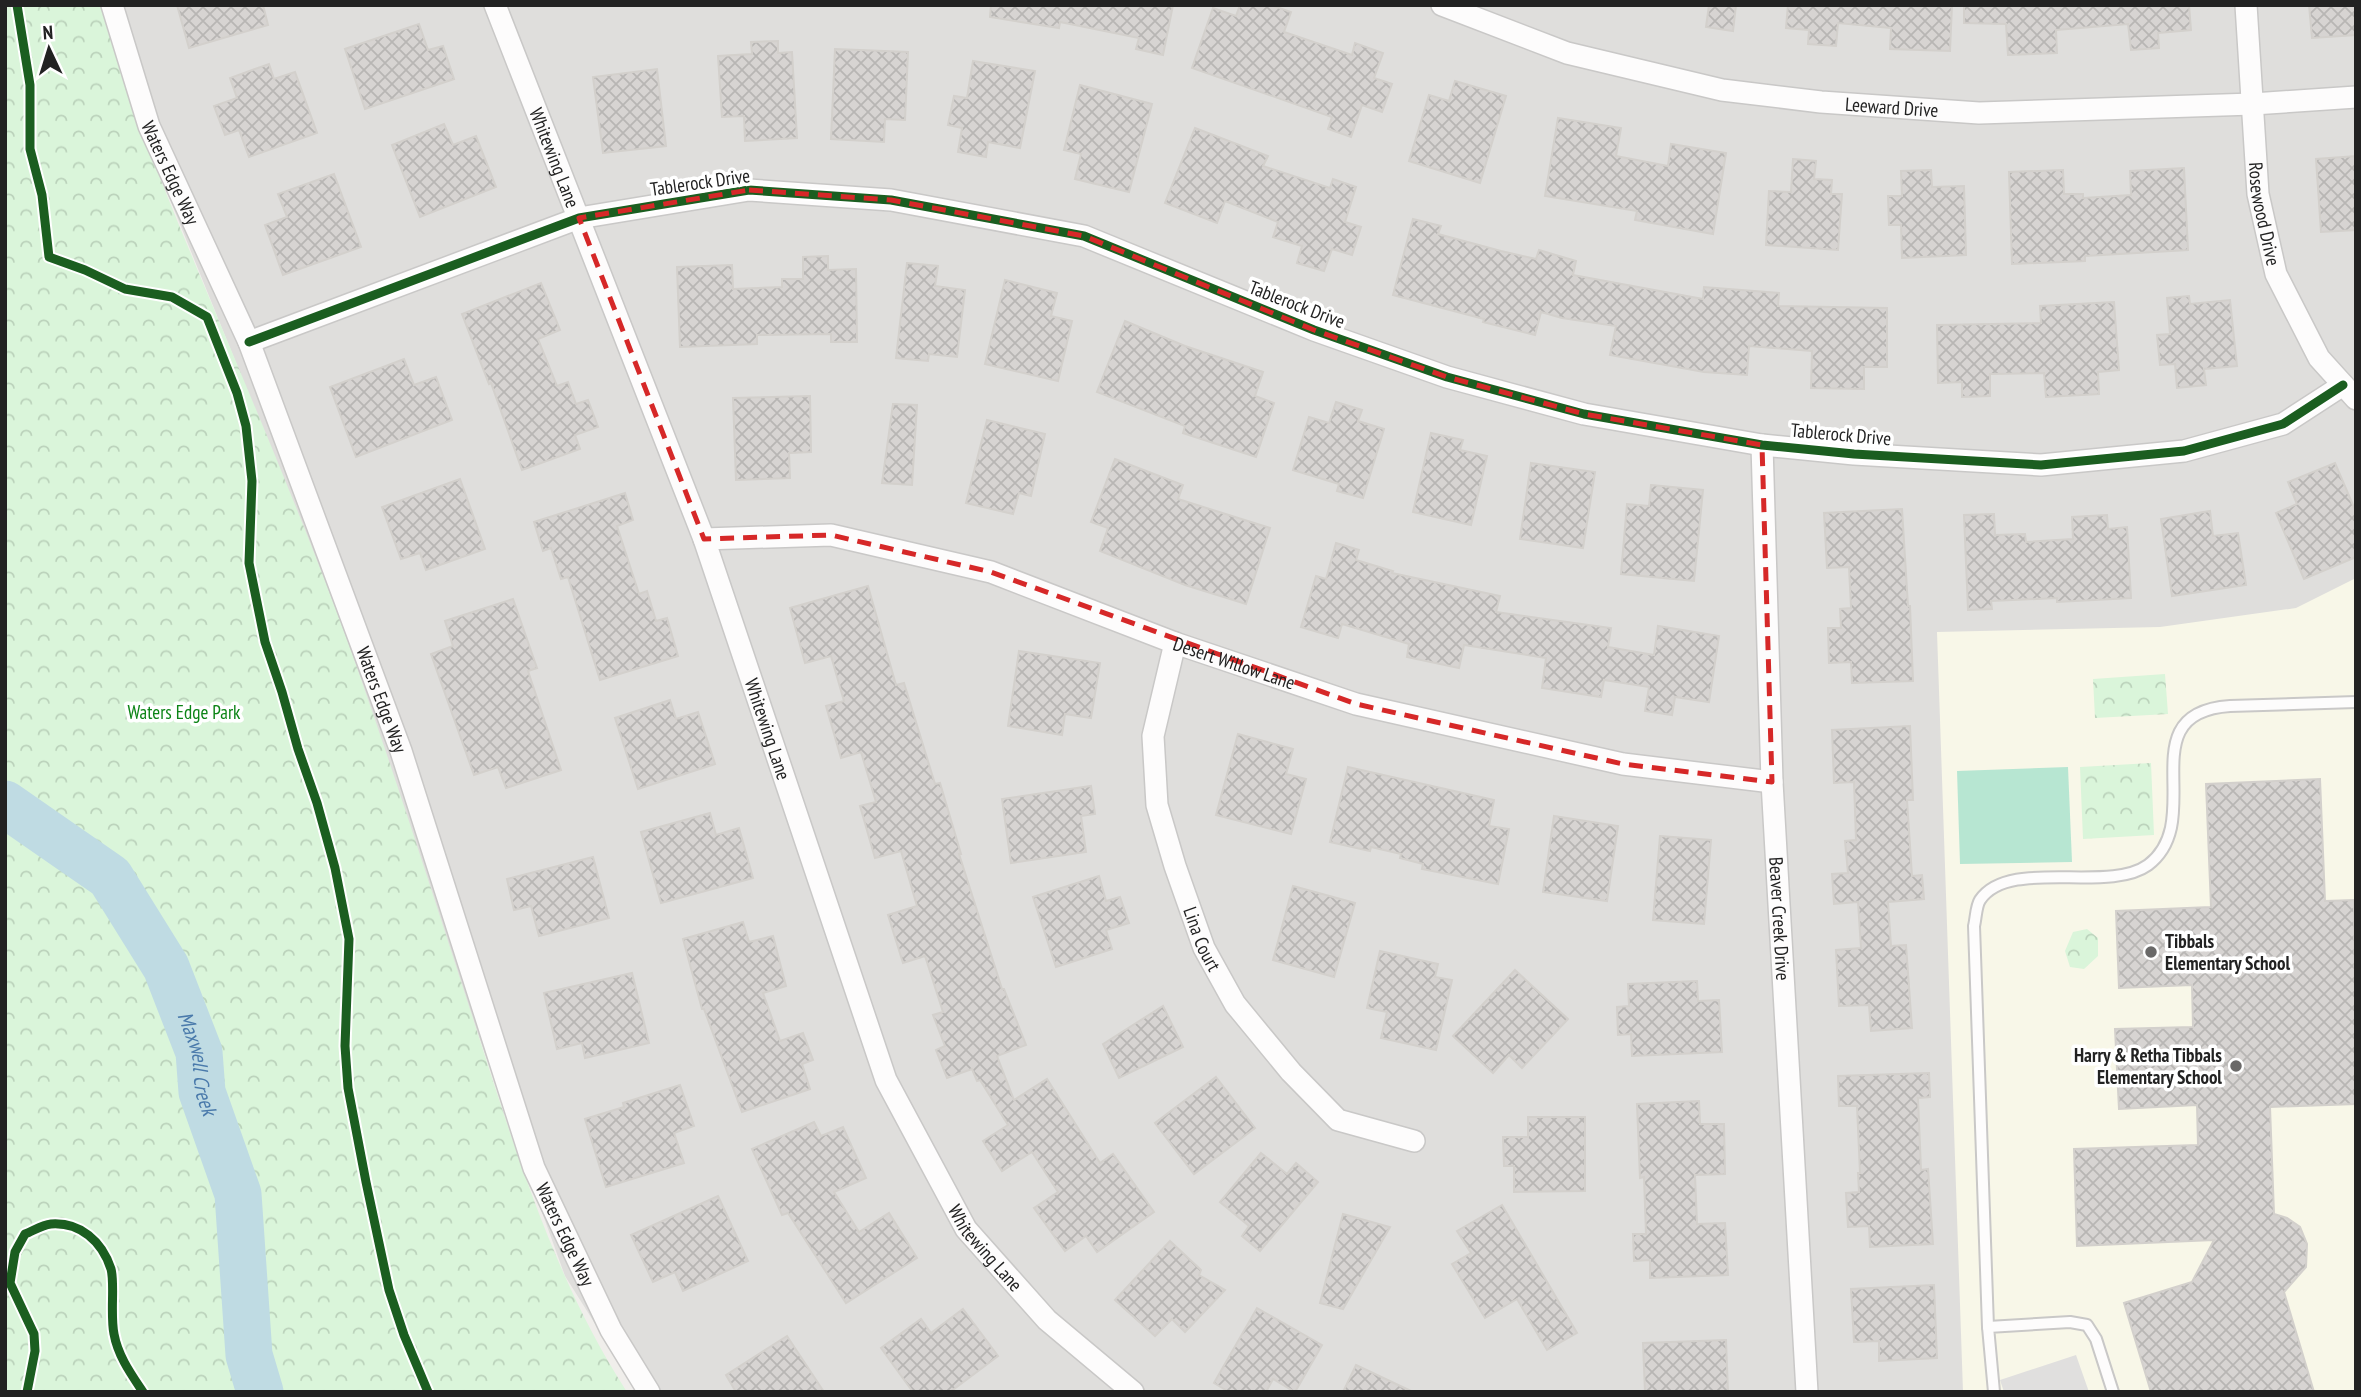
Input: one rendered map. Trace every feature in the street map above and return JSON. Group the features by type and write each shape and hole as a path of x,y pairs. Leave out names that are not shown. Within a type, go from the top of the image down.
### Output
{"street":[{"name":"Waters Edge Way","path":"112,5 149,126 249,342 401,751 534,1168 611,1330 649,1392"},
{"name":"Whitewing Lane","path":"495,5 704,539 886,1080 966,1229 1046,1320 1133,1392"},
{"name":"Leeward Drive","path":"1442,5 1567,54 1734,92 1821,102 1979,113 2253,104 2356,97"},
{"name":"Rosewood Drive","path":"2246,5 2259,194 2276,274 2319,358 2349,392"},
{"name":"Tablerock Drive","path":"249,342 579,218 749,190 891,200 1084,236 1314,330 1447,377 1584,414 1762,445 1854,454 2041,465 2184,451 2283,424 2349,392"},
{"name":"Beaver Creek Drive","path":"1762,445 1772,782 1807,1392"},
{"name":"Desert Willow Lane","path":"704,539 831,535 990,572 1175,643 1356,705 1623,764 1772,782"},
{"name":"Lina Court","path":"1175,643 1153,736 1157,804 1175,866 1204,948 1235,1004 1291,1072 1338,1120 1414,1141"}],"lane":[{"path":"1994,1392 1988,1327 1974,926 1980,900 1999,883 2027,878 2118,875 2149,864 2170,838 2173,822 2175,746 2178,733 2197,712 2210,707 2356,702"},
{"path":"1988,1327 2070,1322 2087,1325 2096,1339 2113,1392"}],"highlighted area":[{"path":"749,190 891,200 1084,236 1314,330 1447,377 1584,414 1762,445 1772,782 1623,764 1356,704 991,572 831,535 704,539 579,218"}],"shaded area":[{"path":"100,5 2356,5 2356,1392 638,1392 565,1276 480,1040 323,578 131,103"},
{"name":"Tibbals Elementary School","path":"2356,578 2356,1392 1963,1392 1937,632 2160,627 2296,608"},
{"path":"2076,1355 2089,1392 2004,1392 2000,1380"}],"green space":[{"name":"Waters Edge Park","path":"5,5 100,5 121,73 158,173 259,416 354,659 522,1168 558,1261 579,1306 601,1350 627,1392 6,1392"},
{"path":"2165,674 2168,714 2095,718 2093,679"},
{"path":"2151,763 2154,835 2083,839 2080,767"},
{"path":"2068,767 2072,862 1960,864 1957,771"},
{"path":"2087,929 2098,938 2098,956 2084,969 2070,967 2065,951 2073,932"}],"building":[{"path":"177,5 263,5 268,25 189,48"},
{"path":"991,5 1173,5 1163,55 1136,49 1139,38 1060,22 1059,28 990,17"},
{"path":"1240,5 1271,5 1291,12 1284,32 1352,55 1355,43 1383,53 1374,78 1392,84 1382,112 1362,105 1351,137 1328,129 1332,117 1192,68 1213,8 1236,16"},
{"path":"1709,5 1736,5 1733,31 1706,27"},
{"path":"1788,5 1952,5 1950,51 1890,49 1891,28 1838,23 1836,46 1808,44 1809,30 1786,28"},
{"path":"1964,5 2189,5 2191,30 2158,33 2159,48 2131,50 2128,24 2056,30 2057,53 2008,55 2006,24 1964,23"},
{"path":"2309,5 2356,5 2356,35 2312,38"},
{"path":"419,24 428,50 443,46 454,79 365,109 345,49"},
{"path":"778,41 778,53 792,52 797,138 745,141 744,116 722,117 718,56 752,54 751,42"},
{"path":"835,49 908,52 905,120 885,119 884,142 831,139"},
{"path":"973,61 1035,71 1020,148 988,142 986,157 958,152 962,128 948,125 954,96 967,98"},
{"path":"269,64 274,79 295,72 317,133 249,157 239,130 225,135 214,106 237,98 230,78"},
{"path":"657,69 666,146 603,153 593,77"},
{"path":"1455,81 1506,96 1480,183 1409,161 1429,95 1449,101"},
{"path":"1080,85 1152,104 1129,192 1075,179 1081,154 1064,150"},
{"path":"1558,118 1621,128 1616,156 1668,166 1671,144 1726,153 1713,234 1635,220 1637,211 1545,196"},
{"path":"444,124 453,145 476,136 496,187 420,217 392,145"},
{"path":"1195,128 1268,156 1263,166 1330,188 1333,179 1356,187 1345,222 1361,227 1352,255 1332,249 1324,271 1297,263 1302,246 1273,237 1278,222 1225,201 1217,223 1165,203"},
{"path":"2356,156 2356,230 2321,232 2316,159"},
{"path":"1793,159 1816,161 1814,179 1832,180 1831,194 1842,194 1838,250 1766,245 1769,191 1791,192"},
{"path":"2184,168 2188,250 2085,256 2085,261 2012,264 2009,172 2063,170 2064,194 2083,194 2083,198 2131,195 2130,171"},
{"path":"1931,170 1932,187 1964,186 1966,255 1902,258 1901,225 1889,225 1888,196 1902,196 1901,171"},
{"path":"334,174 361,247 283,275 265,225 287,217 278,194"},
{"path":"1413,219 1441,226 1438,234 1501,251 1536,259 1539,250 1576,261 1573,275 1703,299 1704,287 1779,293 1778,306 1887,308 1887,367 1864,367 1864,389 1811,388 1812,351 1749,346 1747,375 1704,372 1610,355 1616,326 1541,312 1535,335 1393,295"},
{"path":"828,256 828,270 856,269 857,342 831,342 831,334 757,335 757,344 680,347 677,267 732,265 733,289 782,287 782,279 803,279 803,257"},
{"path":"907,263 938,266 935,286 965,290 957,357 929,354 928,361 896,358"},
{"path":"1005,280 1057,293 1051,316 1072,321 1058,381 985,364"},
{"path":"541,283 560,330 538,339 557,386 568,382 576,404 588,400 598,427 575,435 580,449 522,470 491,383 489,384 462,314"},
{"path":"2189,296 2190,304 2230,300 2237,366 2204,369 2206,385 2177,388 2175,364 2160,365 2157,335 2170,334 2167,298"},
{"path":"2114,302 2119,370 2098,372 2099,394 2046,397 2044,373 1990,374 1990,396 1962,397 1962,382 1938,383 1937,325 2041,323 2040,306"},
{"path":"1125,321 1185,346 1263,372 1255,396 1274,403 1256,457 1183,433 1185,426 1097,392"},
{"path":"404,359 414,385 436,377 452,420 356,457 330,387"},
{"path":"810,396 811,452 789,453 790,478 736,480 733,398"},
{"path":"1336,402 1362,410 1358,421 1384,429 1363,498 1337,491 1339,484 1293,470 1309,417 1329,423"},
{"path":"893,404 917,405 912,485 882,483"},
{"path":"987,420 1045,434 1031,496 1019,493 1013,514 966,503"},
{"path":"1431,433 1463,440 1460,450 1487,456 1471,525 1413,512"},
{"path":"1115,459 1183,485 1178,499 1270,528 1246,604 1185,585 1100,551 1108,528 1091,522"},
{"path":"1531,463 1595,472 1583,548 1520,539"},
{"path":"2335,463 2356,512 2356,557 2304,579 2276,513 2297,504 2288,482"},
{"path":"460,479 485,549 426,570 420,553 401,559 382,507"},
{"path":"1651,485 1703,490 1694,581 1621,574 1627,504 1649,506"},
{"path":"625,493 633,520 617,526 639,594 647,591 656,621 667,618 678,656 600,680 568,577 561,579 551,548 543,551 534,522"},
{"path":"1902,509 1913,681 1852,683 1851,662 1829,663 1828,628 1841,628 1840,609 1851,608 1849,567 1827,568 1824,513"},
{"path":"2210,511 2213,536 2238,533 2246,585 2172,596 2161,519"},
{"path":"1994,514 1995,535 2025,534 2026,542 2073,539 2072,517 2107,515 2108,529 2127,527 2131,598 2057,602 2057,598 1991,601 1992,609 1968,610 1964,515"},
{"path":"1336,543 1359,550 1356,560 1393,571 1392,573 1500,596 1496,612 1611,628 1608,647 1654,655 1658,626 1719,636 1709,702 1675,697 1672,715 1645,711 1649,687 1604,680 1601,697 1542,688 1546,658 1464,645 1459,668 1407,657 1409,644 1342,624 1338,638 1301,627 1316,576 1326,579"},
{"path":"868,586 896,685 904,683 935,784 940,783 959,854 1002,989 1026,1045 997,1056 1014,1100 1047,1079 1100,1163 1113,1154 1154,1212 1097,1252 1086,1236 1065,1251 1034,1208 1058,1192 1032,1152 1002,1171 983,1141 1008,1125 980,1080 977,1081 972,1069 947,1078 936,1050 945,1046 933,1015 943,1012 925,956 903,963 888,915 917,906 901,851 875,858 860,806 876,802 861,752 841,758 826,706 844,701 831,656 805,663 790,608"},
{"path":"513,599 537,668 528,671 561,770 506,788 498,767 474,775 431,654 453,646 445,621"},
{"path":"1019,651 1100,663 1091,718 1065,714 1062,735 1008,726"},
{"path":"670,700 676,719 698,712 715,764 638,789 615,718"},
{"path":"1910,726 1913,800 1907,800 1912,876 1922,875 1924,899 1888,902 1891,946 1906,945 1912,1028 1871,1031 1869,1005 1839,1006 1836,950 1861,948 1858,902 1834,904 1832,874 1848,873 1845,841 1856,840 1854,782 1834,783 1832,730"},
{"path":"1238,734 1293,749 1286,774 1306,779 1291,834 1216,815"},
{"path":"1348,767 1494,800 1489,826 1509,829 1498,884 1422,869 1423,864 1400,858 1401,854 1371,847 1370,851 1330,842"},
{"name":"Harry & Retha Tibbals Elementary School","path":"2320,779 2325,901 2354,900 2356,1104 2270,1107 2274,1214 2287,1218 2300,1227 2307,1244 2306,1267 2284,1292 2314,1392 2151,1392 2124,1303 2192,1282 2214,1240 2077,1246 2074,1149 2198,1145 2197,1105 2119,1109 2115,1029 2193,1027 2192,985 2119,988 2116,911 2211,907 2206,784"},
{"path":"1091,786 1095,814 1081,816 1086,852 1011,863 1002,799"},
{"path":"710,813 716,835 739,828 753,878 661,903 641,832"},
{"path":"1554,816 1618,826 1607,901 1543,892"},
{"path":"1660,836 1711,840 1704,924 1653,920"},
{"path":"593,857 609,918 539,936 531,906 514,910 507,879"},
{"path":"1099,876 1106,901 1120,897 1129,923 1106,930 1112,949 1056,967 1033,897"},
{"path":"1293,886 1355,903 1334,977 1273,960"},
{"path":"743,922 749,942 773,936 786,986 763,993 780,1041 803,1033 813,1060 802,1064 810,1089 742,1112 702,1009 683,939"},
{"path":"1380,951 1438,964 1435,977 1452,980 1436,1050 1381,1038 1387,1012 1367,1008"},
{"path":"1515,970 1568,1019 1522,1068 1509,1055 1493,1073 1453,1036"},
{"path":"632,973 649,1043 585,1058 582,1043 557,1049 544,993"},
{"path":"1697,981 1698,1001 1719,1000 1722,1052 1632,1056 1631,1034 1618,1035 1617,1007 1629,1006 1628,984"},
{"path":"1163,1006 1183,1047 1119,1078 1103,1044"},
{"path":"1929,1073 1930,1097 1918,1098 1921,1170 1928,1169 1933,1244 1870,1247 1869,1226 1848,1227 1846,1193 1859,1192 1857,1106 1839,1106 1838,1076"},
{"path":"1216,1077 1255,1128 1194,1174 1155,1123"},
{"path":"680,1085 694,1126 674,1133 684,1163 606,1187 585,1119 624,1107 623,1103"},
{"path":"1699,1101 1700,1124 1724,1124 1725,1174 1695,1175 1697,1224 1725,1223 1728,1275 1650,1278 1650,1260 1634,1261 1633,1234 1646,1234 1644,1177 1640,1178 1637,1104"},
{"path":"1528,1117 1585,1117 1585,1191 1514,1192 1514,1166 1504,1166 1503,1137 1528,1137"},
{"path":"814,1122 821,1136 843,1127 866,1178 834,1192 859,1232 889,1213 917,1258 846,1303 788,1213 782,1215 752,1149"},
{"path":"1261,1153 1287,1174 1296,1163 1318,1182 1260,1251 1242,1236 1249,1226 1220,1202"},
{"path":"718,1196 748,1261 683,1291 675,1272 653,1282 631,1235"},
{"path":"1502,1205 1577,1333 1547,1350 1517,1299 1485,1318 1452,1264 1471,1253 1457,1231"},
{"path":"1343,1214 1390,1227 1343,1309 1320,1303"},
{"path":"1170,1241 1201,1270 1199,1275 1225,1290 1185,1332 1172,1319 1155,1336 1115,1300"},
{"path":"1934,1285 1937,1358 1879,1361 1879,1341 1854,1342 1851,1289"},
{"path":"1257,1308 1322,1345 1295,1392 1273,1379 1266,1392 1229,1392 1214,1383"},
{"path":"963,1309 998,1356 950,1392 913,1392 881,1348 921,1319 931,1333"},
{"path":"787,1336 824,1392 736,1392 726,1375"},
{"path":"1726,1340 1728,1392 1645,1392 1643,1343"},
{"path":"1356,1365 1413,1392 1343,1392"}],"waterway":[{"name":"Maxwell Creek","path":"5,804 110,877 166,967 199,1052 202,1092 238,1194 249,1355 260,1392"}],"cycle path":[{"path":"17,5 30,85 30,149 42,195 49,257 125,289 172,297 207,317 237,393 246,426 252,481 249,563 265,642 317,803 335,868 349,939 345,1046 348,1088 389,1290 428,1392"},
{"path":"249,342 579,218 749,190 891,200 1084,236 1314,330 1447,377 1584,414 1762,445 1854,454 2041,465 2184,451 2283,424 2343,385"},
{"path":"27,1392 35,1351 34,1334 10,1283 15,1252 25,1234 51,1224 62,1224 80,1230 96,1242 107,1259 112,1275 116,1342 125,1364 143,1392"}],"place":[{"name":"Tibbals Elementary School","path":"2151,952"},
{"name":"Harry & Retha Tibbals Elementary School","path":"2236,1066"}]}
